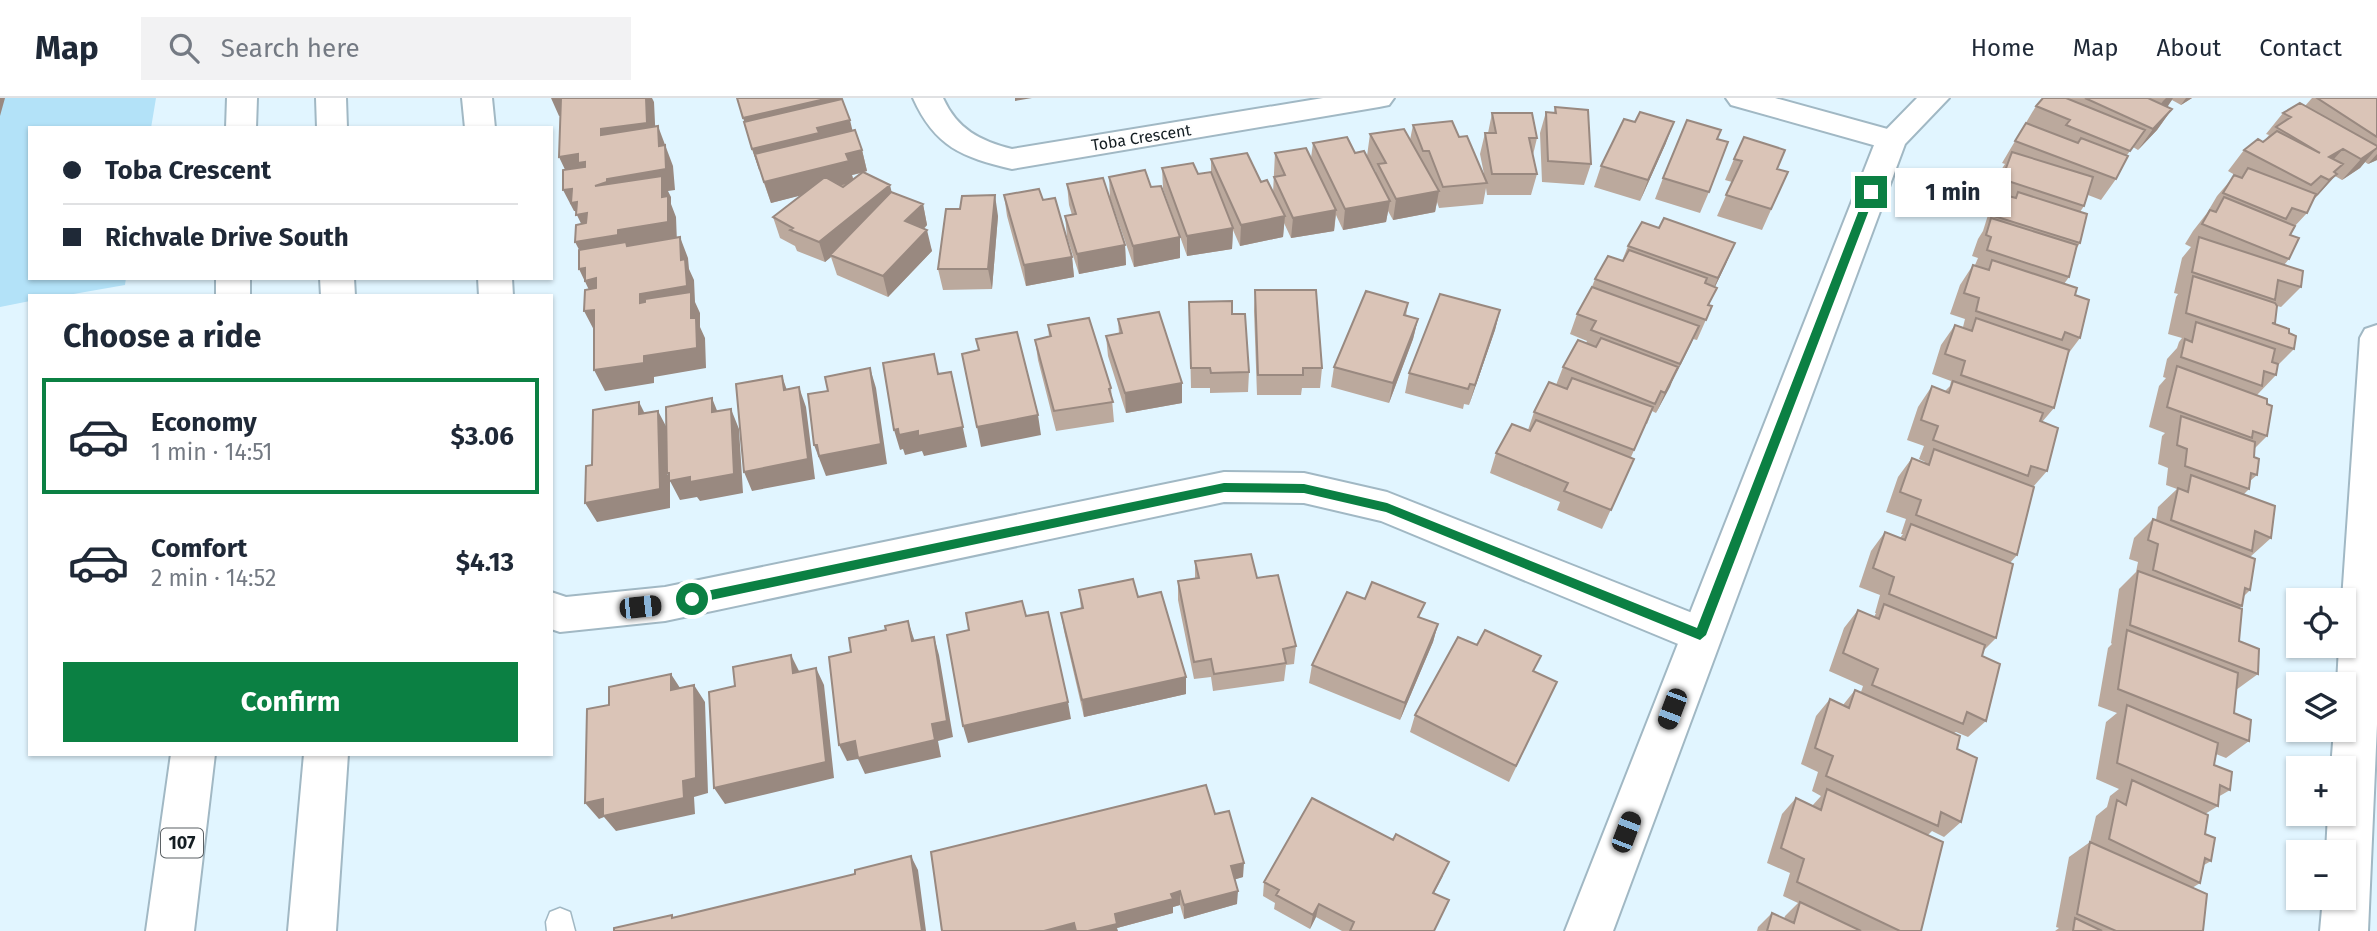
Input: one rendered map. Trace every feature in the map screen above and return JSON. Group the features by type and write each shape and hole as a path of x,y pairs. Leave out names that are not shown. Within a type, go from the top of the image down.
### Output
{"street":[{"path":"241,126 242,98"},
{"path":"331,98 332,126"},
{"path":"477,98 480,126"},
{"name":"Toba Crescent","path":"928,98 934,116 957,141 986,153 1012,159 1379,98"},
{"path":"1741,98 1891,141"},
{"path":"1589,931 1891,141 1934,98"},
{"path":"2344,931 2377,338"},
{"path":"553,610 560,615 665,604 1224,487 1304,488 1387,508 1700,635"},
{"name":"107","path":"170,931 193,756"},
{"path":"312,931 326,756"}],"shaded area":[{"path":"0,98 156,98 151,126 28,126 28,280 126,280 125,285 73,294 28,294 28,301 0,307"}],"building":[{"path":"561,98 646,98 647,123 601,129 601,135 658,126 659,146 665,145 666,169 607,179 607,182 595,186 662,176 662,197 668,196 668,222 618,230 618,235 575,242 576,225 586,223 587,213 576,215 577,202 571,203 572,189 563,190 563,170 585,167 585,162 578,163 578,154 559,157"},
{"path":"737,98 825,98 825,99 743,118"},
{"path":"2043,98 2066,98 2145,130 2130,151 2066,125 2070,120 2036,106"},
{"path":"2085,98 2148,98 2172,109 2153,129"},
{"path":"2317,98 2377,98 2377,137"},
{"path":"842,99 850,120 817,128 819,133 752,149 744,122"},
{"path":"2300,103 2377,148 2361,159 2343,149 2329,157 2343,164 2334,172 2337,174 2329,180 2321,176 2311,185 2244,150 2258,139 2263,142 2277,131 2320,153 2276,127 2291,117 2283,113"},
{"path":"1555,107 1588,110 1591,164 1548,161 1546,112 1556,113"},
{"path":"1640,112 1674,122 1648,180 1601,166 1624,119 1635,122"},
{"path":"1492,113 1532,113 1537,138 1529,138 1537,174 1492,174 1485,133 1496,133"},
{"path":"1687,120 1721,130 1717,139 1728,142 1709,192 1663,178"},
{"path":"1452,121 1459,137 1467,136 1487,183 1443,187 1429,151 1423,151 1413,125"},
{"path":"2026,123 2078,143 2081,138 2128,156 2116,179 2015,141"},
{"path":"1404,129 1439,191 1396,199 1378,164 1386,163 1370,134"},
{"path":"855,130 862,150 846,154 849,161 764,182 755,154"},
{"path":"1347,137 1355,153 1364,151 1390,201 1345,209 1313,143"},
{"path":"1744,137 1785,150 1777,169 1788,172 1771,209 1726,195 1742,161 1734,159"},
{"path":"1306,148 1336,210 1293,218 1274,177 1285,175 1275,153"},
{"path":"2012,152 2093,177 2084,206 2002,179"},
{"path":"1247,153 1261,182 1267,180 1285,216 1241,225 1211,159"},
{"path":"1193,163 1198,174 1211,172 1233,228 1187,236 1162,168"},
{"path":"2248,168 2316,194 2307,213 2292,208 2286,219 2223,193 2234,175 2242,178"},
{"path":"1145,170 1151,187 1161,186 1180,237 1133,246 1109,177"},
{"path":"863,172 890,185 819,242 790,230 793,228 773,217 825,177 843,187"},
{"path":"1103,178 1125,245 1077,254 1065,216 1076,214 1067,184"},
{"path":"1039,189 1043,200 1055,198 1072,257 1024,265 1004,195"},
{"path":"891,192 923,204 905,221 927,230 883,276 830,255"},
{"path":"2018,192 2087,214 2080,243 1994,216 2001,194 2016,198"},
{"path":"995,195 988,269 938,269 946,209 960,209 962,196"},
{"path":"2224,197 2295,226 2290,235 2299,238 2289,259 2202,224 2210,210 2216,212"},
{"path":"1664,218 1735,243 1718,278 1628,246 1642,222 1659,228"},
{"path":"1991,218 2077,245 2069,277 1987,250 1991,237 1986,235"},
{"path":"680,237 681,260 685,259 687,286 640,294 640,303 645,302 645,299 691,292 691,318 696,318 697,348 644,356 644,363 594,370 594,310 584,311 585,290 596,288 596,278 585,281 585,268 579,269 579,250 626,242 627,246"},
{"path":"2199,237 2303,271 2301,287 2278,280 2275,300 2192,272"},
{"path":"1629,250 1707,278 1705,283 1717,288 1708,305 1712,306 1706,320 1595,279 1608,256 1623,261"},
{"path":"1992,260 2077,288 2075,295 2089,300 2080,338 2065,332 2062,340 1976,311 1979,298 1964,293 1973,265 1989,270"},
{"path":"2193,276 2275,303 2275,323 2272,323 2289,329 2289,333 2296,336 2294,349 2186,313"},
{"path":"1592,287 1699,326 1680,364 1591,330 1596,321 1577,314"},
{"path":"1255,290 1316,290 1322,368 1303,368 1303,375 1258,375"},
{"path":"1366,291 1408,303 1404,315 1418,319 1393,383 1334,367"},
{"path":"1440,294 1500,310 1475,385 1470,384 1468,389 1409,373"},
{"path":"1232,301 1232,314 1245,314 1249,372 1211,373 1210,368 1191,368 1189,302"},
{"path":"1159,312 1182,383 1125,393 1106,336 1122,333 1118,319"},
{"path":"1089,318 1113,402 1054,411 1035,340 1051,336 1048,325"},
{"path":"1976,318 2069,350 2054,408 1961,375 1965,361 1945,354 1955,325 1972,331"},
{"path":"2196,322 2275,349 2272,362 2278,364 2276,375 2264,371 2262,386 2181,357 2185,339 2192,342"},
{"path":"1017,332 1038,415 977,427 962,354 979,350 976,339"},
{"path":"1601,338 1678,367 1665,393 1661,391 1655,404 1563,367 1578,340 1596,347"},
{"path":"934,354 938,374 951,372 963,427 918,436 918,431 899,435 898,429 894,430 883,363"},
{"path":"2177,366 2267,399 2267,404 2272,406 2267,436 2253,431 2252,438 2167,407"},
{"path":"870,368 881,444 819,456 817,445 814,445 808,394 828,391 825,377"},
{"path":"782,376 784,390 799,387 808,459 744,472 736,384"},
{"path":"1572,378 1653,407 1634,450 1534,412 1549,382 1567,389"},
{"path":"1953,381 2043,413 2040,421 2058,428 2047,471 2031,466 2028,476 1933,440 1938,426 1921,420 1932,386 1949,393"},
{"path":"712,398 712,412 731,409 734,474 690,482 690,477 669,481 666,407"},
{"path":"639,402 639,414 658,411 660,489 585,503 586,466 592,465 593,410"},
{"path":"2181,416 2255,442 2254,457 2259,459 2257,475 2251,473 2249,489 2185,466 2187,449 2177,445"},
{"path":"1536,420 1634,459 1611,510 1564,491 1568,483 1496,453 1512,424 1530,431"},
{"path":"1934,449 2034,487 2017,555 1916,515 1921,500 1900,492 1912,458 1929,465"},
{"path":"2191,475 2275,506 2271,538 2255,531 2252,551 2171,520 2178,488 2188,492"},
{"path":"2153,519 2255,559 2250,590 2245,588 2242,606 2153,570 2158,544 2148,540"},
{"path":"1911,524 2013,564 1996,638 1889,594 1894,577 1873,568 1885,532 1905,540"},
{"path":"1251,554 1257,578 1278,575 1296,646 1283,649 1286,663 1214,674 1211,659 1194,662 1178,581 1199,578 1195,561"},
{"path":"2138,571 2242,609 2239,641 2259,649 2258,674 2130,625"},
{"path":"1133,579 1138,597 1161,592 1186,677 1082,700 1061,613 1083,608 1079,590"},
{"path":"1372,582 1425,603 1418,617 1438,624 1405,703 1312,665 1347,592 1365,599"},
{"path":"1022,601 1026,616 1048,612 1068,702 963,726 947,635 969,630 966,613"},
{"path":"1884,604 1985,645 1982,656 2000,664 1986,721 1967,712 1963,724 1872,685 1878,669 1843,653 1858,610 1879,619"},
{"path":"908,621 912,641 934,637 947,721 932,724 935,740 858,758 855,741 839,745 829,657 851,652 849,638 886,630 885,626"},
{"path":"1485,630 1541,656 1533,671 1557,682 1516,766 1415,715 1458,637 1477,645"},
{"path":"2127,630 2238,673 2234,713 2251,720 2249,741 2118,689"},
{"path":"791,655 793,673 816,668 826,762 714,788 709,692 735,686 733,667"},
{"path":"671,674 671,690 694,685 696,778 683,781 684,798 603,816 603,799 585,803 587,709 609,705 609,687"},
{"path":"1855,690 1960,736 1957,749 1977,758 1961,822 1941,812 1938,826 1826,776 1833,756 1815,748 1830,699 1849,708"},
{"path":"2127,705 2218,743 2214,765 2232,772 2230,790 2220,785 2218,806 2117,763"},
{"path":"2132,780 2208,815 2205,834 2215,838 2211,861 2205,858 2200,883 2109,839 2117,800 2126,805"},
{"path":"1206,785 1215,814 1229,811 1244,863 1231,866 1238,891 1184,905 1180,891 1171,894 1173,899 1115,914 1117,924 1088,931 1076,931 1074,923 1044,931 942,931 931,852"},
{"path":"1827,789 1943,842 1921,931 1900,931 1797,882 1804,859 1781,848 1796,798 1821,810"},
{"path":"1312,798 1393,840 1396,834 1449,862 1433,893 1449,900 1434,931 1350,931 1354,922 1319,904 1313,915 1276,895 1279,890 1264,882"},
{"path":"2090,842 2207,894 2203,931 2116,931 2077,914"},
{"path":"911,856 922,931 614,931 614,928 672,915 672,918 855,874 855,870"},
{"path":"1800,902 1861,931 1767,931 1772,913 1794,923"},
{"path":"2075,918 2102,931 2073,931"}],"route":[{"path":"692,599 1224,487 1304,488 1387,508 1700,635 1871,192"}]}
